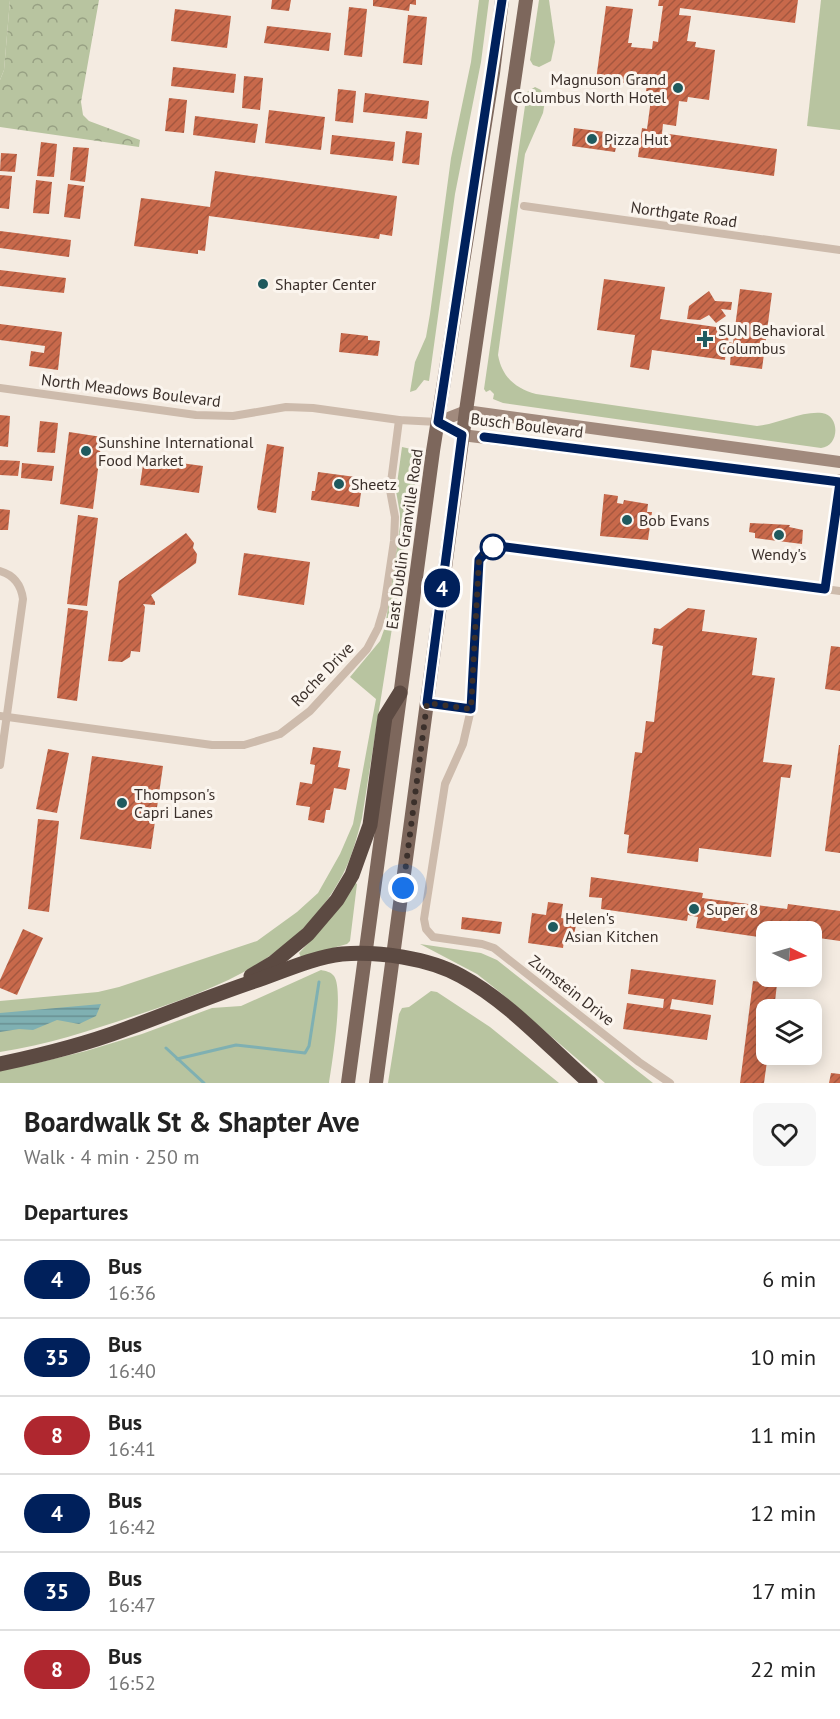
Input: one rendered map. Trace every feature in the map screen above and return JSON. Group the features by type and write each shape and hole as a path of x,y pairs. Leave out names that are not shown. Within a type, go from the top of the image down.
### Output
{"highway":[{"path":"229,990 273,963 308,934 337,900 352,875 370,825 385,717 400,693"},
{"path":"0,1064 78,1045 320,959 340,954 367,954 427,962 462,976 504,1005 590,1083"}],"main road":[{"name":"East Dublin Granville Road","path":"348,1083 438,422 502,0"},
{"path":"376,1083 462,435 526,0"},
{"name":"Busch Boulevard","path":"438,422 466,411 840,462"},
{"name":"Busch Boulevard","path":"438,422 462,435 840,480"}],"street":[{"name":"Northgate Road","path":"524,206 840,250"},
{"name":"North Meadows Boulevard","path":"0,388 196,415 233,416 286,407 313,408 399,420 438,422"},
{"name":"Roche Drive","path":"3,716 212,745 244,746 280,734 318,703 367,649 378,628 384,608 395,527 390,490 399,420"},
{"path":"825,589 840,480"},
{"path":"427,703 471,709 479,560 489,548 498,546 840,591"},
{"path":"0,571 9,573 22,590 22,607 3,716 0,765"},
{"name":"Zumstein Drive","path":"471,709 463,744 445,784 424,919 426,929 433,937 482,944 494,948 657,1076 670,1083"}],"green space":[{"path":"0,0 10,0 4,70 0,80"},
{"path":"10,0 99,0 81,102 83,115 89,121 140,140 139,147 0,127 0,80 4,70"},
{"path":"479,0 489,0 481,62 455,194 429,381 424,380 416,390 410,392 415,362 426,337 451,158 471,62"},
{"path":"539,0 549,0 555,42 551,61 539,67 533,65 530,60"},
{"path":"821,0 840,0 840,130 807,126"},
{"path":"535,87 541,90 545,101 543,113 525,154 498,355 506,375 516,385 536,394 757,426 806,414 822,413 828,415 835,424 832,442 821,448 503,403 493,399 494,394 490,390 486,392 484,389 527,92"},
{"path":"402,447 420,451 362,818 343,874 325,903 304,928 281,948 255,966 227,980 198,993 103,1026 52,1041 0,1052 0,1001 98,992 257,941 297,912 318,893 340,854 353,824 376,699 350,677 380,641 385,627 400,526 396,491"},
{"path":"354,882 357,884 350,941 347,944 301,957 299,953 317,934"},
{"path":"420,944 481,953 497,960 653,1083 605,1083 477,974"},
{"path":"321,970 334,976 338,996 329,1083 0,1083 0,1070 86,1051 142,1034 212,1008 241,1006"},
{"path":"431,991 437,992 490,1027 559,1083 388,1083 399,1014 402,1008 409,1007"}],"water":[{"path":"101,1004 96,1016 79,1024 57,1020 33,1030 19,1029 0,1032 0,1013"}],"building":[{"path":"272,0 291,0 289,11 271,9"},
{"path":"373,0 416,0 416,5 410,4 409,11 373,6"},
{"name":"Magnuson Grand Columbus North Hotel","path":"659,0 798,0 795,23 680,8 679,15 691,16 687,41 696,42 695,47 715,50 709,100 688,97 687,102 679,101 676,126 663,124 662,133 777,149 774,176 638,157 642,128 647,129 652,92 646,91 647,85 596,80 606,6 633,9 628,43 632,43 631,47 652,49 653,41 658,42 663,6 658,6"},
{"path":"349,7 367,9 362,57 344,55"},
{"path":"175,9 231,16 227,48 171,41"},
{"path":"408,15 427,17 422,65 403,63"},
{"path":"267,26 331,33 329,51 264,43"},
{"path":"173,67 236,74 234,93 171,86"},
{"path":"244,76 263,78 260,110 242,108"},
{"path":"338,89 356,91 353,123 335,121"},
{"path":"365,93 429,101 427,119 363,112"},
{"path":"169,98 187,100 184,133 165,131"},
{"path":"269,110 325,117 321,150 265,143"},
{"path":"195,116 258,124 255,143 193,135"},
{"name":"Pizza Hut","path":"574,128 613,133 612,146 616,147 615,152 572,146"},
{"path":"406,131 422,133 419,165 402,163"},
{"path":"332,135 395,142 393,161 330,154"},
{"path":"41,142 57,144 54,177 37,176"},
{"path":"73,147 89,148 85,182 70,180"},
{"path":"1,153 17,154 15,172 0,171"},
{"path":"215,171 397,196 392,236 380,234 379,239 209,216 205,251 198,250 198,254 134,246 141,198 210,207"},
{"path":"0,175 12,176 9,209 0,208"},
{"path":"36,180 52,182 49,214 33,213"},
{"path":"68,184 84,186 80,219 64,217"},
{"path":"0,231 71,240 69,257 0,248"},
{"path":"0,270 66,278 64,293 0,286"},
{"path":"604,279 665,287 660,319 730,329 728,342 733,343 740,289 772,293 762,369 730,365 731,351 726,350 725,360 652,350 649,370 630,367 635,335 597,330"},
{"path":"709,291 715,301 732,302 731,310 721,309 726,316 716,323 709,315 700,320 687,319 689,306"},
{"path":"0,324 62,332 58,370 29,366 31,351 44,353 45,346 0,340"},
{"path":"341,333 368,336 368,340 380,341 378,356 339,352"},
{"path":"0,415 10,416 8,447 0,446"},
{"path":"40,421 58,423 55,453 37,452"},
{"path":"69,432 102,437 93,509 60,504"},
{"path":"267,444 284,447 276,513 258,510 257,507"},
{"path":"144,458 203,466 199,493 140,485"},
{"path":"0,460 20,461 18,476 0,475"},
{"path":"22,463 54,466 52,481 21,478"},
{"name":"Sheetz","path":"318,472 363,478 359,507 311,500"},
{"name":"Bob Evans","path":"604,494 618,496 617,503 623,504 624,500 648,504 647,512 652,512 648,540 600,536"},
{"path":"0,509 10,510 8,530 0,530"},
{"path":"78,515 98,518 87,606 67,604"},
{"name":"Wendy's","path":"750,523 790,525 789,527 803,530 802,544 755,538 755,533 749,532"},
{"path":"186,533 194,543 193,548 197,554 196,563 151,595 155,605 143,604 145,607 140,652 131,651 130,657 122,662 108,661 119,581"},
{"path":"244,553 310,562 304,605 238,595"},
{"path":"68,608 88,611 77,701 57,698"},
{"path":"688,608 705,610 702,631 757,638 752,675 775,678 763,762 792,765 790,778 781,777 771,857 699,848 698,862 627,853 629,835 624,834 635,752 642,753 646,721 654,722 663,646 652,644 654,628 660,629"},
{"path":"831,646 840,647 840,691 825,689"},
{"path":"840,745 840,853 825,851"},
{"path":"313,747 341,751 338,767 350,769 346,790 334,788 330,810 326,810 324,823 308,820 310,807 296,805 300,782 312,784 315,765 310,764"},
{"path":"48,749 69,753 57,813 36,809"},
{"name":"Thompson's Capri Lanes","path":"92,756 163,766 151,849 80,839"},
{"path":"38,819 59,821 49,912 28,909"},
{"name":"Super 8","path":"591,877 703,893 702,898 787,909 788,904 840,911 840,941 822,938 822,921 756,921 756,937 696,928 698,917 688,915 687,921 601,909 602,898 589,897"},
{"name":"Helen's Asian Kitchen","path":"548,902 563,904 561,918 577,920 574,935 565,934 563,948 528,943 532,913 546,915"},
{"path":"462,917 502,922 500,934 461,929"},
{"path":"23,929 43,938 17,995 0,988 0,980"},
{"path":"631,969 716,980 713,1005 672,999 670,1009 711,1015 707,1040 623,1029 627,1003 663,1008 664,999 628,994"},
{"path":"753,981 756,981 756,987 777,987 775,999 756,999 756,1065 766,1065 764,1083 740,1083"},
{"path":"831,1073 840,1074 840,1083 829,1083"}],"waterway":[{"path":"177,1059 236,1045 305,1053 309,1046 319,982"},
{"path":"166,1048 204,1083"}],"bus line":[{"name":"4","path":"484,437 840,482 825,589 498,546 489,548 479,560 471,709 427,703 462,435 438,422 493,73 502,0"}],"place":[{"name":"Magnuson Grand Columbus North Hotel","path":"678,88"},
{"name":"Pizza Hut","path":"592,139"},
{"name":"Shapter Center","path":"263,284"},
{"name":"SUN Behavioral Columbus","path":"705,339"},
{"name":"Sunshine International Food Market","path":"86,451"},
{"name":"Sheetz","path":"339,484"},
{"name":"Bob Evans","path":"627,520"},
{"name":"Wendy's","path":"779,535"},
{"name":"Thompson's Capri Lanes","path":"122,803"},
{"name":"Super 8","path":"694,909"},
{"name":"Helen's Asian Kitchen","path":"553,927"}],"route":[{"path":"403,888 427,703 471,709 479,560 482,554 493,547"}]}
